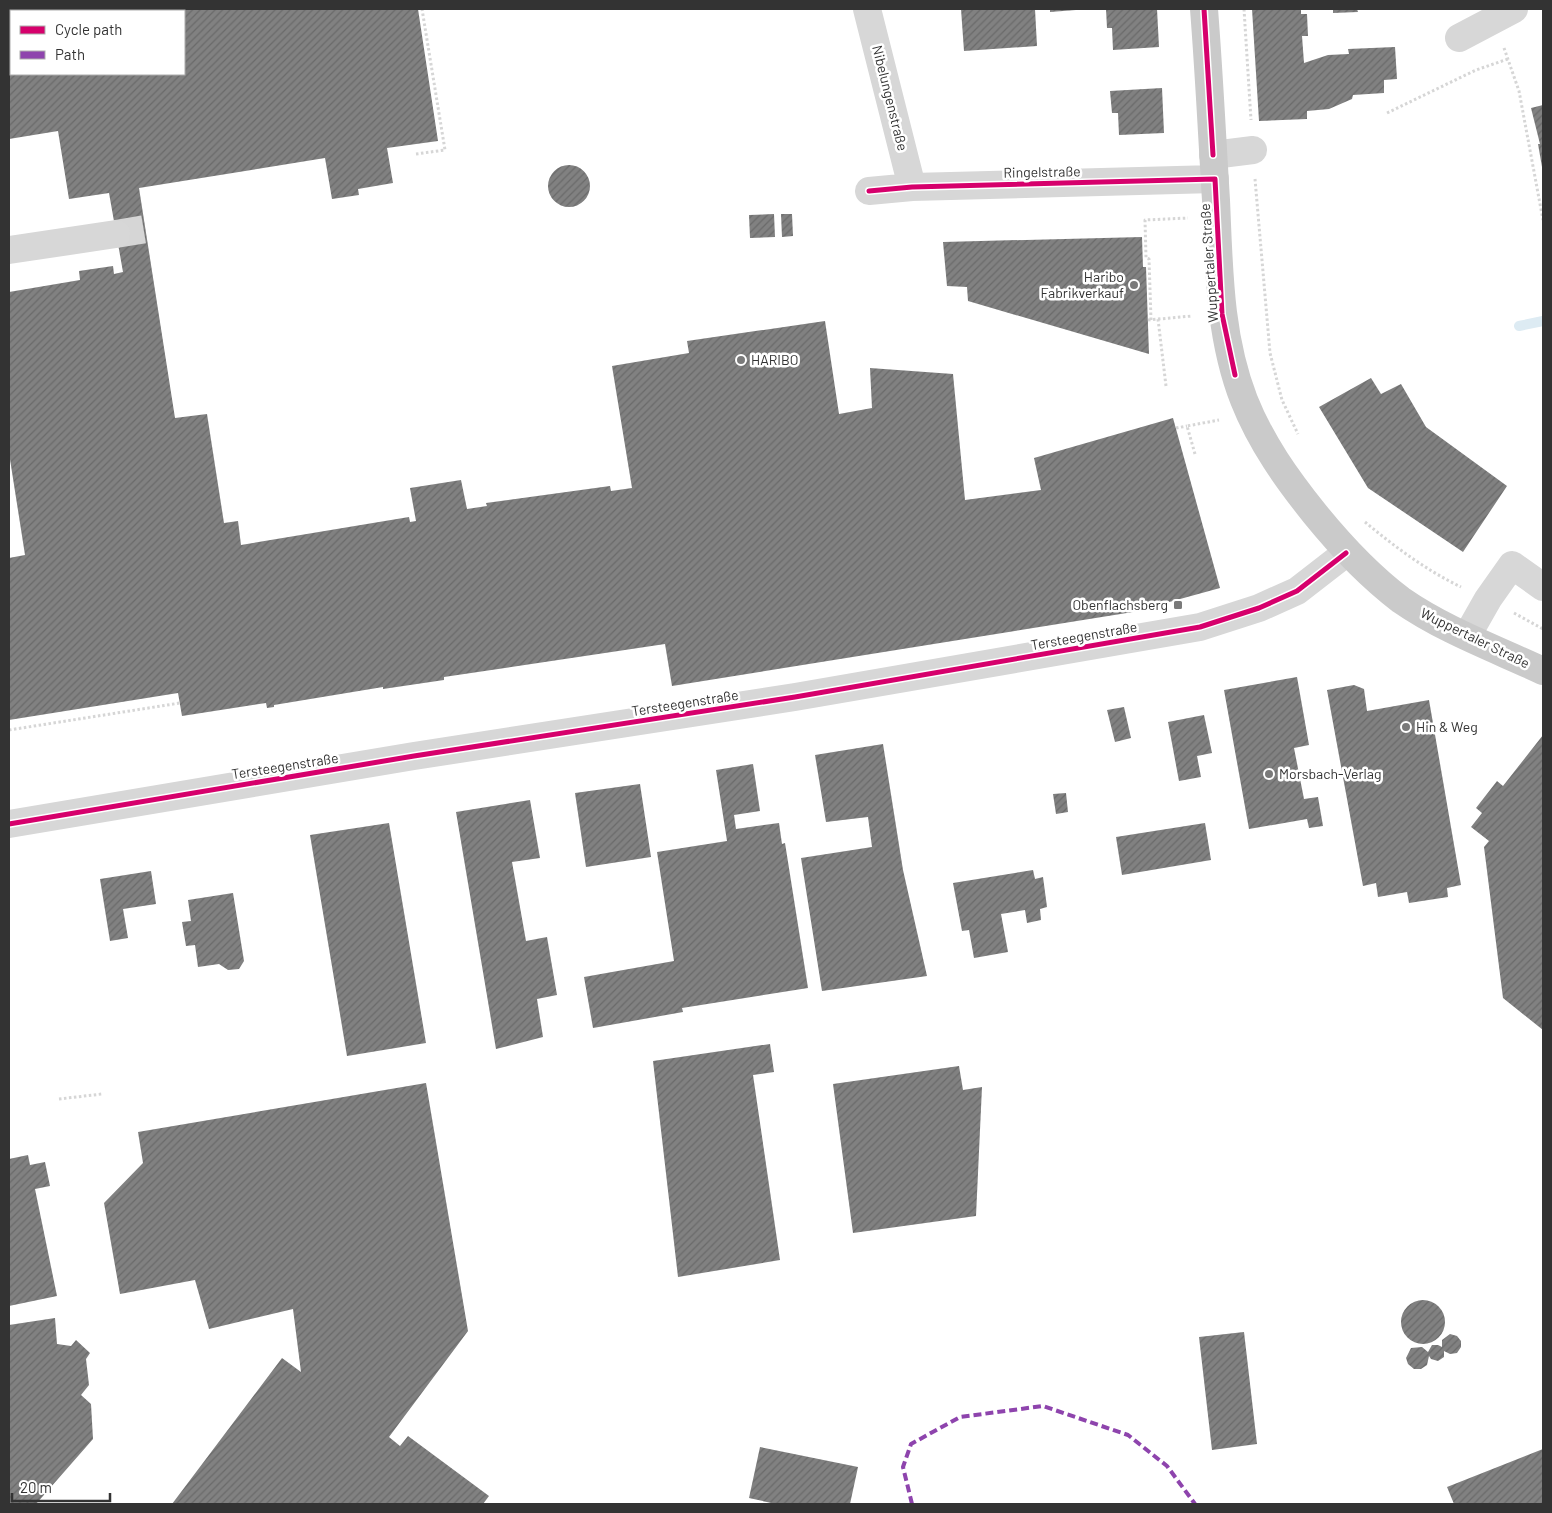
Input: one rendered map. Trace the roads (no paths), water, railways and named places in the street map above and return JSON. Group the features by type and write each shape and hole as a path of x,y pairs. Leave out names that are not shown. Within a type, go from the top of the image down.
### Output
{"main road":[{"name":"Wuppertaler Straße","path":"1204,9 1222,314 1227,344 1244,402 1285,476 1346,553 1402,600 1467,636 1543,671"}],"street":[{"name":"Nibelungenstraße","path":"868,9 912,187"},
{"path":"1459,38 1504,14"},
{"name":"Ringelstraße","path":"869,191 1214,167 1253,150"},
{"path":"9,250 116,234"},
{"name":"Tersteegenstraße","path":"9,824 414,756 805,696 1200,627 1259,608 1290,594 1322,573 1346,553"},
{"path":"1467,636 1488,599 1512,565 1543,587"}],"waterway":[{"path":"1519,326 1543,321"}],"tunnel":[{"path":"116,234 146,229"}],"place":[{"name":"Haribo Fabrikverkauf","path":"1134,285"},
{"name":"HARIBO","path":"741,360"},
{"name":"Obenflachsberg","path":"1178,605"},
{"name":"Hin & Weg","path":"1406,727"},
{"name":"Morsbach-Verlag","path":"1269,774"}]}
